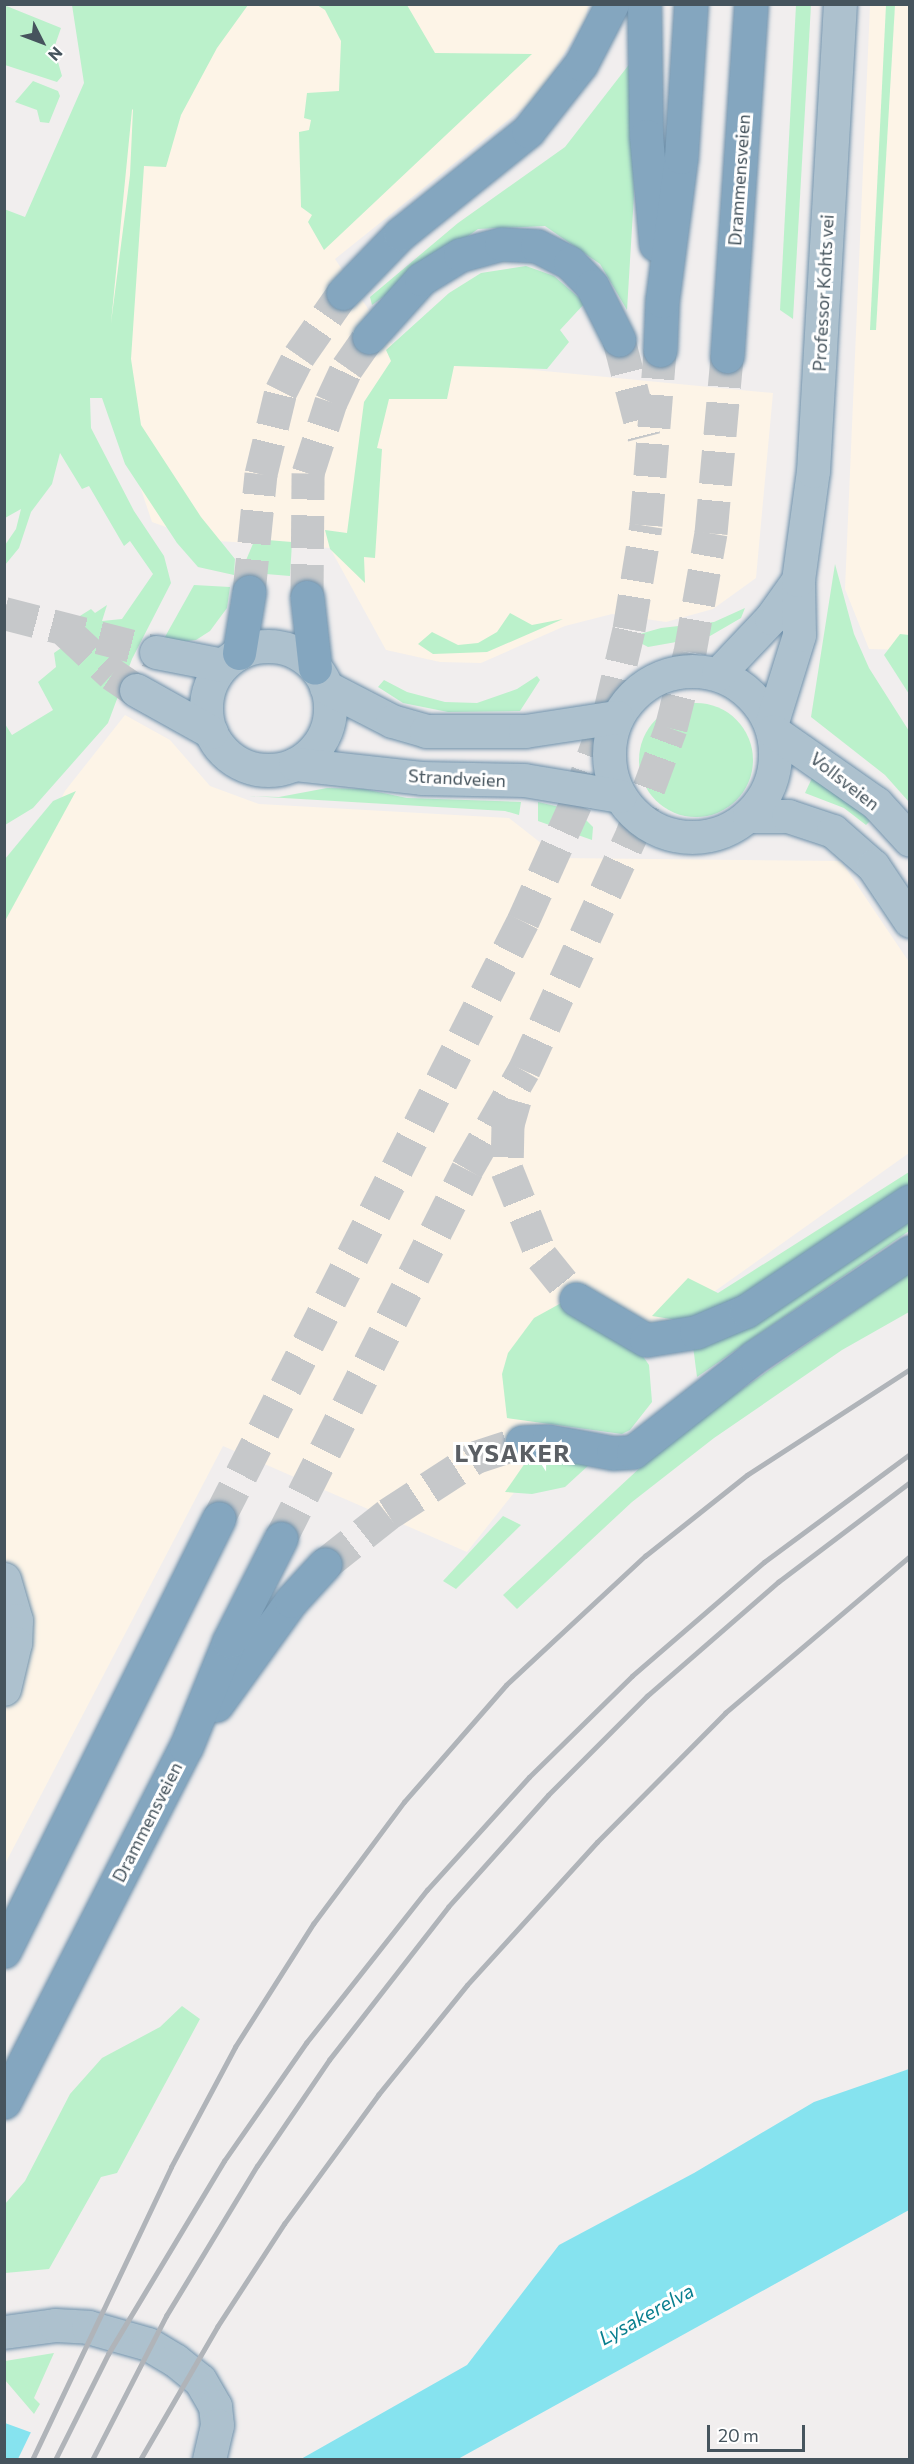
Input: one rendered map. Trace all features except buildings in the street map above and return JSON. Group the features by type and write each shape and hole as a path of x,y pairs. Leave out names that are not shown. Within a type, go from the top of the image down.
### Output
{"highway":[{"path":"343,293 400,234 528,131 581,64 612,4"},
{"path":"644,4 646,136 662,301"},
{"path":"660,350 662,301 681,157 691,4"},
{"name":"Drammensveien","path":"727,356 751,4"},
{"path":"369,337 422,279 460,255 501,244 537,246 570,262 592,286 619,340"},
{"path":"231,659 249,592"},
{"path":"307,597 321,677"},
{"path":"576,1299 646,1340 696,1332 746,1311 909,1201"},
{"path":"522,1442 548,1441 613,1453 633,1452 754,1357 909,1252"},
{"path":"4,1951 219,1518"},
{"name":"Drammensveien","path":"4,2102 186,1747 229,1641 281,1538"},
{"path":"186,1747 291,1601 325,1564"}],"main road":[{"name":"Professor Kohts vei","path":"772,728 799,635 798,580 813,471 840,4"},
{"name":"Professor Kohts vei","path":"718,674 771,618 798,580"},
{"path":"156,651 231,659 271,646 303,657 321,677 392,721 426,731 525,731 617,717"},
{"path":"231,659 214,677 206,704 211,732 227,755 253,768 267,770 295,764 313,751 325,732 330,709 321,677"},
{"path":"695,671 718,674 750,694 772,728 776,754 773,777 764,799 748,816 730,829 709,837 687,838 665,834 642,821 620,796 609,757 617,717 649,682 671,673 695,671"},
{"path":"136,690 211,732"},
{"name":"Vollsveien","path":"772,728 876,803 909,840"},
{"name":"Strandveien","path":"295,764 421,778 525,780 620,796"},
{"path":"748,816 788,816 832,831 873,866 909,921"},
{"path":"4,1579 16,1620 15,1644 4,1689"},
{"path":"6,2331 55,2325 88,2326 148,2344 175,2360 200,2380 215,2406 217,2425 209,2460"}],"shaded area":[{"path":"181,5 588,5 586,18 538,96 335,259 400,357 773,393 756,578 713,609 666,622 612,614 565,626 481,663 440,662 386,650 330,548 202,540 152,522 86,326 110,114"},
{"path":"870,5 909,5 909,650 869,649 845,589"},
{"path":"125,715 170,740 210,786 259,804 509,818 560,858 841,861 909,962 909,1153 621,1358 467,1552 223,1446 5,1864 5,906 65,791"}],"green space":[{"path":"4,5 61,28 54,48 62,76 57,82 5,65"},
{"path":"72,5 248,5 217,48 181,115 166,167 144,166 131,359 141,425 201,517 235,559 234,575 198,567 177,543 125,464 102,398 90,398 91,428 134,511 164,556 171,583 132,659 108,723 33,808 5,825 5,724 12,735 53,710 38,682 56,667 54,653 71,641 64,626 91,609 95,613 107,605 102,621 122,619 153,574 130,541 124,546 89,486 82,489 60,453 52,484 31,512 19,548 5,565 5,545 16,529 21,509 5,518 4,209 25,217 84,83","holes":["133,109 130,175 111,323"]},
{"path":"317,5 407,5 435,53 532,54 324,250 308,222 312,215 301,207 299,132 309,130 311,120 304,118 307,93 339,91 341,41 325,10"},
{"path":"796,5 811,5 793,319 780,310"},
{"path":"886,5 895,5 876,330 870,330"},
{"path":"631,62 634,195 627,310 600,264 545,226 478,229 372,305 370,297 458,223 565,147"},
{"path":"33,81 58,91 60,96 49,123 40,122 37,110 15,102"},
{"path":"526,266 554,276 585,303 560,330 569,342 547,369 454,366 447,399 389,399 377,448 382,449 375,558 364,557 365,583 330,549 325,530 347,533 364,402 391,361 386,350 449,293 481,273"},
{"path":"255,539 292,542 290,576 241,572"},
{"path":"835,564 854,634 869,668 909,731 909,802 885,775 811,717"},
{"path":"194,585 230,587 227,608 210,631 196,640 161,644"},
{"path":"745,608 741,618 710,636 648,647 629,637 661,628 714,622"},
{"path":"510,613 532,625 563,619 487,652 433,654 418,644 432,632 458,645 478,643 497,632"},
{"path":"900,634 909,635 909,694 884,655"},
{"path":"537,676 540,680 520,711 448,712 403,703 378,687 384,680 407,692 445,702 477,703 517,689"},
{"path":"696,703 718,707 736,720 749,738 753,760 749,782 736,800 718,813 696,817 674,813 656,800 643,782 639,760 643,738 656,720 674,707"},
{"path":"812,778 850,802 870,821 866,825 844,808 805,793"},
{"path":"327,788 364,789 407,798 521,802 519,815 505,811 249,796 279,797"},
{"path":"76,791 5,921 5,859 53,801"},
{"path":"538,802 577,811 593,827 592,840 538,821"},
{"path":"909,1172 909,1192 727,1308 683,1321 652,1316 688,1278 718,1293"},
{"path":"909,1220 909,1231 697,1377 693,1346"},
{"path":"909,1273 909,1312 842,1350 714,1438 632,1502 517,1609 503,1595 644,1464 729,1398"},
{"path":"563,1302 640,1352 649,1365 652,1402 630,1430 622,1434 507,1418 502,1374 508,1353 534,1318"},
{"path":"532,1453 590,1464 565,1487 532,1494 505,1492"},
{"path":"503,1516 521,1525 456,1589 443,1581"},
{"path":"182,2006 200,2019 117,2173 101,2177 49,2269 5,2273 5,2204 25,2181 70,2094 102,2058 160,2027"},
{"path":"54,2353 34,2398 40,2404 34,2414 5,2380 5,2361"}],"water":[{"name":"Lysakerelva","path":"909,2069 909,2210 458,2459 301,2459 467,2365 559,2245 694,2173 814,2102"},
{"path":"5,2423 104,2459 5,2459"}],"pier":[{"path":"32,2430 105,2457 107,2460 18,2459"}],"tunnel":[{"path":"249,592 261,474 281,391 299,356 343,293"},
{"path":"307,597 308,473 331,402 347,368 369,337"},
{"path":"619,340 644,437"},
{"path":"219,1518 523,921 576,803 610,710 629,629 646,525 660,350"},
{"path":"281,1538 467,1169 524,1070 632,834 671,728 690,652 711,533 727,356"},
{"path":"4,613 156,652"},
{"path":"66,631 112,674 136,690"},
{"path":"515,1100 508,1124 507,1170 542,1257 576,1299"},
{"path":"325,1564 388,1514 476,1457 522,1442"}],"railway":[{"path":"32,2460 171,2167 235,2047 313,1924 404,1802 506,1685 645,1556 747,1475 910,1369"},
{"path":"55,2460 108,2354 224,2161 306,2043 427,1890 529,1777 632,1676 764,1562 910,1454"},
{"path":"92,2460 166,2316 257,2166 329,2060 448,1907 548,1795 647,1696 778,1582 910,1482"},
{"path":"140,2460 217,2327 284,2224 378,2095 467,1985 597,1842 725,1713 910,1556"}],"district":[{"name":"LYSAKER","path":"513,1453"}]}
